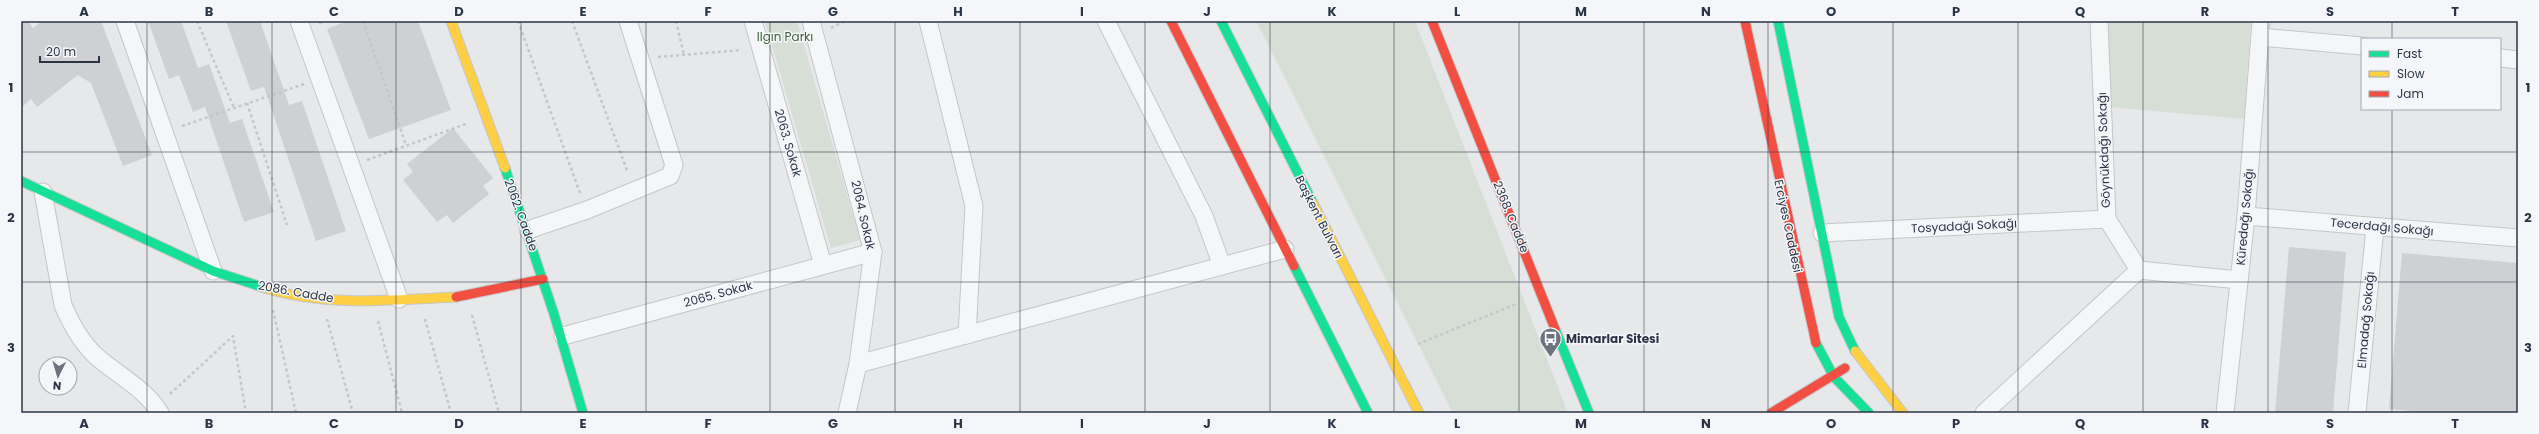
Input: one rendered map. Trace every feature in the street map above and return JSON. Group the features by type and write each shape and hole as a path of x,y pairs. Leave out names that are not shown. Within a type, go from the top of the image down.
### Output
{"street":[{"path":"125,21 213,271"},
{"path":"298,21 399,299"},
{"name":"2062. Cadde","path":"451,21 485,117 528,230 563,336 582,413"},
{"path":"528,230 586,210 670,176 674,165 628,21"},
{"name":"2063. Sokak","path":"753,21 823,265"},
{"name":"2064. Sokak","path":"811,21 873,252 858,364 847,413"},
{"path":"928,21 974,206 966,335"},
{"path":"1106,21 1204,216 1222,266"},
{"path":"1171,21 1368,413"},
{"name":"Başkent Bulvarı","path":"1221,21 1419,413"},
{"name":"2368. Cadde","path":"1432,21 1589,413"},
{"name":"Erciyes Caddesi","path":"1745,21 1808,320 1816,345 1832,376 1869,413"},
{"path":"1778,21 1839,317 1852,350 1858,360 1903,413"},
{"name":"Göynükdağı Sokağı","path":"2099,21 2107,219 2139,270"},
{"path":"2260,29 2361,46"},
{"name":"Küredağı Sokağı","path":"2225,413 2246,216 2260,29"},
{"path":"2501,58 2518,60"},
{"name":"2086. Cadde","path":"21,181 213,271 269,289 321,298 372,301 419,297 466,296 543,279"},
{"path":"43,192 63,305 70,322 82,341 96,356 135,385 158,410"},
{"name":"Tecerdağı Sokağı","path":"2246,216 2518,238"},
{"name":"Tosyadağı Sokağı","path":"1822,233 2107,219"},
{"name":"Elmadağ Sokağı","path":"2357,413 2375,226"},
{"path":"858,364 1286,249"},
{"name":"2065. Sokak","path":"563,336 873,252"},
{"path":"1984,413 2139,270 2239,280"},
{"path":"1771,413 1858,360"}],"path":[{"path":"197,21 234,108"},
{"path":"363,21 406,145"},
{"path":"518,21 586,210"},
{"path":"572,21 634,191"},
{"path":"676,21 684,55"},
{"path":"640,59 761,49"},
{"path":"164,132 319,78"},
{"path":"247,104 287,225"},
{"path":"351,166 485,117"},
{"path":"269,289 296,413"},
{"path":"466,296 499,413"},
{"path":"419,297 451,413"},
{"path":"321,298 353,413"},
{"path":"372,301 402,413"},
{"path":"1418,344 1516,304"},
{"path":"158,410 233,336 246,413"}],"green space":[{"name":"Ilgın Parkı","path":"765,21 797,21 860,240 831,248"},
{"path":"1256,21 1415,21 1568,413 1453,413"},
{"path":"2107,21 2251,21 2244,119 2109,107"}],"building":[{"path":"21,21 28,21 33,28 42,21 101,21 152,155 123,166 91,83 78,75 37,107 31,99 21,108"},
{"path":"148,21 181,21 198,68 209,64 230,123 242,119 274,212 244,222 205,107 193,112 179,75 169,79"},
{"path":"226,21 260,21 289,105 302,101 346,231 316,241 264,87 251,91"},
{"path":"347,21 418,21 451,110 369,139 327,29"},
{"path":"453,128 493,178 483,186 489,194 453,223 447,215 437,222 403,180 413,172 407,164"},
{"path":"2289,247 2346,252 2333,413 2275,413"},
{"path":"2402,253 2518,263 2518,413 2433,413 2389,409"}],"traffic: fast":[{"path":"1221,21 1313,203"},
{"path":"1778,21 1839,317 1855,351"},
{"path":"505,168 554,314 583,413"},
{"path":"21,181 213,271 265,288"},
{"path":"1294,266 1368,413"},
{"path":"1555,329 1589,413"},
{"path":"1816,343 1834,377 1869,413"}],"traffic: slow":[{"path":"451,21 505,168"},
{"path":"1313,203 1419,413"},
{"path":"265,288 288,294 336,300 360,301 456,297"},
{"path":"1855,351 1903,413"}],"traffic: jam":[{"path":"1171,21 1294,266"},
{"path":"1432,21 1555,329"},
{"path":"1745,21 1816,343"},
{"path":"456,297 543,279"},
{"path":"1771,413 1845,368"}],"place":[{"name":"Mimarlar Sitesi","path":"1551,358"}]}
